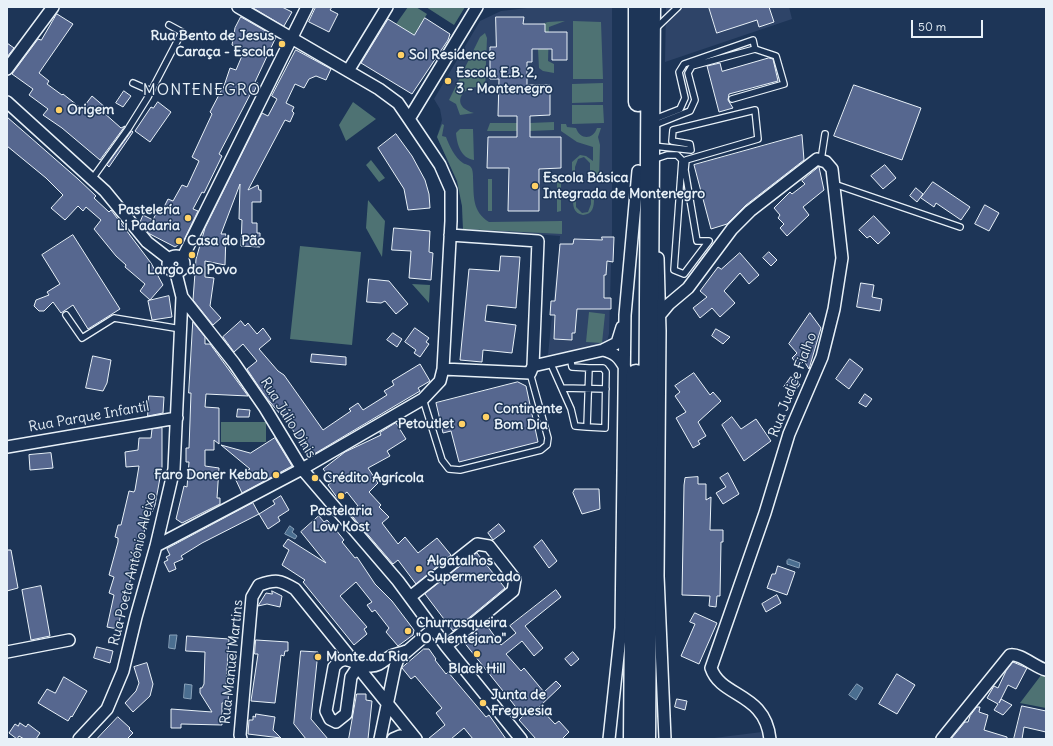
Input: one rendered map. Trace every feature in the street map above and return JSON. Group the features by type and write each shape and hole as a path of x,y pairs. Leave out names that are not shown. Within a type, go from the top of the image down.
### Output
{"main road":[{"path":"638,7 647,161 646,739"},
{"path":"633,739 647,161 650,124 651,7"}],"street":[{"path":"7,69 53,7"},
{"path":"156,546 302,469 423,399 440,382 443,369 450,235 450,190 440,164 410,118 398,103 379,89 238,7"},
{"path":"176,273 181,271 184,266 182,259 307,7"},
{"path":"348,71 387,7"},
{"path":"410,118 477,7"},
{"path":"7,102 105,191 147,242 169,260"},
{"path":"659,316 669,304 688,288 732,229 750,211 812,162 817,159 821,160"},
{"name":"Rua Judice Fialho","path":"770,739 763,717 752,702 714,677 711,668 765,513 790,434 822,357 834,309 842,258 832,169 826,162 821,160"},
{"path":"647,161 657,236 659,316 658,576 666,739"},
{"path":"443,369 532,369 550,362 603,350 617,343 625,315 647,161"},
{"path":"450,235 538,241 532,369"},
{"path":"176,273 171,271 168,267 169,260 174,256 182,259"},
{"path":"176,273 182,297 181,325"},
{"path":"658,285 667,294 680,294"},
{"name":"Rua Júlio Dinis","path":"182,297 234,363 265,408 302,469 398,581 446,646 522,739"},
{"path":"609,739 621,628 625,315"},
{"name":"Rua Poeta António Aleixo","path":"79,739 107,708 123,671 136,617 156,546 174,469 181,325"},
{"path":"603,350 613,352 625,368"},
{"name":"Rua Parque Infantil","path":"7,447 177,418"},
{"path":"410,597 477,544 489,546 515,579 513,591 446,646"},
{"name":"Rua Manuel Martins","path":"241,739 240,735 252,597 259,585 273,580 284,583 295,589 354,668 370,683 415,738"},
{"path":"380,739 393,674 398,659 433,629"},
{"path":"7,652 68,640"},
{"path":"333,673 341,680 354,668 380,664 390,656 406,651"},
{"path":"942,739 1006,658 1010,655 1018,655 1036,667 1046,670"},
{"path":"344,659 354,668 346,714 336,722 330,719 326,711 334,667 338,661 344,659"},
{"path":"370,683 384,682 393,674"},
{"path":"393,739 400,736 415,738"}],"lane":[{"path":"651,33 678,7"},
{"path":"92,179 128,129 151,91 182,32 169,26"},
{"path":"650,124 680,108 685,98 679,72 684,64 753,40 755,49"},
{"path":"650,124 690,111 695,100 688,73 692,66 755,49 776,56 784,84 732,99"},
{"path":"133,83 151,91"},
{"path":"647,161 660,157 677,155 682,160 674,270 684,274 709,240 697,241 685,170 686,160 758,139 755,110 673,130 672,141 690,144 691,150 647,161"},
{"path":"821,160 825,134"},
{"path":"834,184 960,227"},
{"path":"66,315 82,338 114,318 181,325"},
{"path":"550,362 571,409 575,426 605,428 606,372 603,368 572,367 570,357"},
{"path":"587,427 589,368"},
{"path":"423,399 442,460 449,469 460,470 541,450 547,445 548,438 532,369"},
{"path":"562,388 606,389"}],"shaded area":[{"name":"Escola Básica Integrada de Montenegro","path":"536,7 612,7 612,231 609,334 606,345 548,355 560,236 463,229 462,205 457,181 437,137 442,120 440,109 434,99 480,21 501,11"},
{"path":"666,7 789,7 792,19 665,62"},
{"path":"290,526 294,529 292,532 297,536 295,539 285,534"},
{"path":"789,559 800,563 799,568 787,564"},
{"path":"170,635 177,635 175,649 169,648"},
{"path":"185,684 192,685 191,699 184,698"},
{"path":"857,684 863,688 856,700 849,695"},
{"path":"762,732 763,739 706,739"}],"green space":[{"path":"408,7 416,7 427,14 414,35 396,24"},
{"path":"426,7 465,7 454,25"},
{"path":"565,21 549,27 548,61 554,64 554,73 543,71 539,68 538,49 545,48 545,24 542,24 548,22"},
{"path":"573,21 601,22 603,79 573,79"},
{"path":"485,33 487,38 485,90 475,87 464,92 460,100 461,104 468,111 474,113 460,115 456,104 449,100 480,37"},
{"path":"603,83 603,102 572,103 572,84"},
{"path":"353,102 376,119 346,141 339,125"},
{"path":"572,105 603,105 604,123 572,124"},
{"path":"554,122 554,130 530,131 530,123"},
{"path":"490,123 517,123 517,131 487,131"},
{"path":"442,124 444,125 442,136 446,137 457,158 470,166 472,169 475,203 483,218 489,222 562,221 562,234 463,229 462,206 457,181 437,137"},
{"path":"561,124 566,124 567,127 576,128 580,135 586,137 593,135 597,128 601,128 598,137 600,145 599,178 593,173 590,173 590,163 584,157 578,159 575,172 572,172 572,162 580,155 586,156 593,161 593,147 577,142 561,131"},
{"path":"460,129 473,129 474,160 466,157 460,150 456,133"},
{"path":"371,160 385,178 379,182 366,165"},
{"path":"488,179 492,179 492,211 488,211"},
{"path":"557,179 561,179 561,211 557,212"},
{"path":"573,198 576,198 576,207 582,213 588,212 591,204 591,198 594,198 591,212 583,215 577,213 575,211"},
{"path":"368,200 385,221 382,257 366,228"},
{"path":"300,246 361,252 352,345 290,339"},
{"path":"412,284 430,285 429,303"},
{"path":"589,312 605,314 602,343 586,342"},
{"path":"221,422 266,422 266,442 221,442"},
{"path":"1045,670 1046,708 1020,703"}],"building":[{"path":"252,7 282,7 292,12 284,26"},
{"path":"316,7 332,7 330,10 338,14 329,32 309,22"},
{"path":"709,7 769,7 774,22 759,27 757,20 717,33"},
{"path":"57,14 73,24 39,73 49,81 47,84 82,109 92,96 106,108 103,112 121,128 125,126 100,160 62,128 43,115 48,109 29,95 33,89 12,74 38,39 41,40"},
{"path":"241,17 276,37 255,82 258,83 254,92 252,91 219,154 222,156 204,193 202,192 193,209 198,211 183,242 175,247 148,233 140,222 143,215 153,220 158,209 162,211 168,199 173,201 182,185 187,187 199,161 192,157 212,114 210,112 223,89 230,68 236,70 244,51 232,45 235,28"},
{"path":"496,17 524,17 523,24 545,24 545,32 567,32 567,60 552,60 552,49 532,49 532,62 527,62 527,85 550,85 550,115 530,116 530,137 561,137 561,168 539,169 539,211 508,211 509,168 487,168 488,137 517,137 517,116 498,116 499,79 490,79 490,47 496,47"},
{"name":"Sol Residence","path":"425,18 450,34 448,40 412,94 361,63 388,19 414,35"},
{"path":"7,43 14,48 7,57"},
{"path":"296,50 331,69 326,80 316,76 309,79 304,88 295,84 286,103 294,107 292,111 294,113 290,122 285,120 248,190 258,185 259,190 261,190 261,202 252,202 252,223 257,223 257,233 260,233 260,247 241,246 242,220 239,219 240,184 221,234 226,234 225,265 205,261 205,277 214,278 210,306 221,318 213,325 193,300 196,259 205,228 262,113 268,116 277,99 272,96"},
{"path":"769,58 773,59 778,81 729,94 728,100 733,108 719,112 707,66 720,63 722,71"},
{"path":"854,85 921,108 902,160 834,136"},
{"path":"124,91 131,96 123,107 116,103"},
{"path":"158,102 171,112 150,142 135,131 151,107 153,108"},
{"path":"7,117 78,179 96,196 94,198 109,212 111,210 151,263 163,285 150,300 140,291 145,284 125,267 126,265 116,256 94,229 101,220 86,207 83,211 78,206 65,220 51,208 63,195 46,178 7,146"},
{"path":"132,131 133,132 109,167 107,165"},
{"path":"396,134 412,156 425,180 429,194 430,208 408,210 404,189 378,148"},
{"path":"802,135 804,160 746,205 727,224 711,229 694,165"},
{"path":"885,165 896,178 883,189 871,176"},
{"path":"819,167 824,190 803,207 809,215 787,236 780,228 784,224 778,218 780,215 774,208 790,192 792,194 805,184 802,181"},
{"path":"933,182 970,207 961,220 936,203 934,207 921,198"},
{"path":"916,188 923,194 917,202 910,196"},
{"path":"985,205 999,213 989,231 975,224"},
{"path":"874,216 890,233 878,244 870,236 867,238 859,230"},
{"path":"394,228 430,231 429,252 433,253 431,280 409,278 411,251 392,250"},
{"path":"73,235 120,309 88,329 73,305 61,313 53,302 44,311 39,311 34,306 36,300 49,295 47,292 60,284 42,255"},
{"path":"602,237 614,237 613,262 607,261 606,275 604,275 604,298 611,298 611,309 577,309 575,333 572,333 572,340 554,339 555,315 550,315 551,301 555,301 560,244 573,244 574,239 602,240"},
{"path":"769,252 777,260 771,266 763,258"},
{"path":"740,253 759,275 749,284 740,273 724,291 735,303 720,317 712,308 700,318 693,308 707,297 700,291 718,267 721,269"},
{"path":"501,256 520,257 516,308 487,305 485,321 516,325 512,353 483,350 482,362 460,360 469,269 499,271"},
{"path":"369,279 389,281 408,304 396,314 385,301 381,303 367,302"},
{"path":"861,283 874,285 872,297 882,299 880,311 857,307"},
{"path":"169,296 172,317 152,320 148,301"},
{"path":"810,313 821,328 809,369 804,361 799,366 792,358 797,353 789,344"},
{"path":"241,321 245,326 248,323 257,334 263,328 271,339 259,349 278,371 284,375 323,430 351,411 349,409 358,403 363,410 387,395 384,391 394,385 392,381 420,364 430,381 418,388 420,391 309,457 291,427 265,396 247,369 257,361 243,344 234,352 223,337"},
{"path":"193,322 205,337 205,344 210,344 248,396 206,394 205,407 219,408 219,444 214,440 214,450 205,450 205,466 219,468 217,498 220,498 220,504 182,523 176,519 184,486 187,487 189,462 186,462 186,448 189,448 191,393 189,393"},
{"path":"415,328 429,338 426,342 429,344 420,357 414,353 416,350 405,342"},
{"path":"716,329 730,337 723,344 712,336"},
{"path":"393,333 402,339 397,347 387,340"},
{"path":"312,354 346,357 346,365 311,362"},
{"path":"93,356 111,360 107,383 103,391 86,388"},
{"path":"850,359 863,369 849,389 836,379"},
{"path":"694,373 710,395 713,392 721,401 698,422 706,436 698,441 700,444 693,448 676,418 686,412 675,396 680,392 675,386"},
{"path":"791,377 800,384 793,394 784,387"},
{"name":"Continente Bom Dia","path":"518,382 526,386 538,442 459,462 451,431 443,433 436,403"},
{"path":"865,394 872,399 866,407 859,403"},
{"path":"149,396 164,397 163,413 148,416"},
{"path":"238,409 250,410 249,417 237,417"},
{"path":"732,417 741,429 756,419 771,441 744,461 722,425"},
{"path":"396,423 406,439 387,451 390,456 368,468 378,483 369,492 381,505 379,507 389,517 382,523 398,544 405,537 418,553 437,538 451,555 416,584 398,560 393,564 349,512 358,506 347,492 338,499 328,485 333,481 323,469 345,452 381,435 380,433"},
{"path":"162,428 162,467 155,505 152,512 149,512 140,549 138,548 127,594 123,602 118,629 107,627 114,595 109,593 114,577 109,575 118,542 118,538 115,537 118,525 121,525 129,491 134,492 135,490 139,466 126,467 125,452 138,450 139,438 151,438 152,429"},
{"path":"275,438 292,466 242,493 234,476 250,469 221,445 250,453"},
{"path":"51,453 53,468 30,470 29,455"},
{"path":"728,473 739,494 723,504 716,493 726,487 720,478"},
{"path":"698,477 698,484 706,484 706,500 711,497 710,530 723,530 723,542 721,542 720,596 717,596 716,607 709,606 710,596 682,595 684,485 685,478"},
{"path":"575,489 599,489 600,509 582,514 573,493"},
{"path":"281,496 289,510 278,517 280,521 268,529 259,514 275,504 273,501"},
{"path":"253,503 259,514 202,543 181,556 183,559 174,563 176,569 169,572 164,562 168,560 166,557 170,555 167,549"},
{"path":"319,516 324,522 327,520 336,530 344,540 342,542 355,558 357,557 375,584 392,601 414,630 413,635 398,646 386,632 389,628 375,610 372,612 367,605 372,602 356,582 340,596 367,627 364,629 367,634 354,645 303,582 305,580 282,565 289,550 283,546 288,539 326,563 301,532"},
{"path":"499,524 505,531 493,540 488,533"},
{"path":"542,540 557,561 549,568 534,547"},
{"path":"7,550 11,550 18,588 7,591"},
{"path":"477,553 505,588 453,631 425,594"},
{"path":"778,566 795,572 787,595 767,588 772,574 775,574"},
{"path":"41,586 50,636 31,640 22,590"},
{"path":"556,590 561,597 525,626 543,648 534,656 522,641 506,654 521,671 524,668 544,692 556,681 561,686 539,707 555,724 559,721 569,732 562,739 536,739 519,720 523,716 463,641 485,623 501,645 516,633 510,626"},
{"path":"272,591 282,596 280,607 267,604 258,606 266,593 272,594"},
{"path":"777,595 781,603 766,612 762,604"},
{"path":"695,613 717,623 699,664 681,656 695,624 690,622"},
{"path":"187,636 229,639 226,685 229,686 228,703 222,703 222,725 181,724 181,728 171,728 171,709 212,712 200,693 200,688 202,688 204,684 205,652 186,651"},
{"path":"256,640 288,642 288,651 285,651 284,656 281,655 275,703 251,701 258,654 255,654"},
{"path":"97,647 113,651 110,663 94,658"},
{"path":"424,649 429,649 436,659 435,660 446,674 448,672 486,717 489,715 506,739 473,739 464,728 451,739 428,739 445,725 436,713 442,708 415,676 411,679 402,668"},
{"path":"301,651 318,652 311,719 328,739 306,739 294,724"},
{"path":"573,652 579,659 571,666 565,659"},
{"path":"1013,662 1027,668 1016,689 1008,685 1001,699 1012,705 1003,715 994,710 998,704 987,698 994,686 998,688 1006,671"},
{"path":"147,663 153,684 150,696 133,712 125,703 136,691 139,683 134,667"},
{"path":"897,674 915,685 897,714 879,704"},
{"path":"64,677 87,691 72,717 71,716 68,721 38,703 47,689 55,693"},
{"path":"357,694 366,694 366,700 372,701 368,739 349,739"},
{"path":"677,699 687,701 685,710 675,707"},
{"path":"1022,706 1046,711 1046,732 1024,727 1022,739 1014,739"},
{"path":"977,707 980,707 979,712 988,715 984,730 1007,737 1007,739 951,739 965,722 968,722 970,716"},
{"path":"256,714 275,717 273,730 281,738 248,734 249,720 253,720 253,716 255,717"},
{"path":"118,717 130,728 129,729 133,733 127,739 97,739"},
{"path":"20,723 26,727 28,724 40,733 36,739 24,739 19,736 17,739 9,733 15,724 18,726"}],"place":[{"name":"Rua Bento de Jesus Caraça - Escola","path":"282,44"},
{"name":"Sol Residence","path":"401,55"},
{"name":"Escola E.B. 2, 3 - Montenegro","path":"448,81"},
{"name":"Origem","path":"59,110"},
{"name":"Escola Básica Integrada de Montenegro","path":"535,186"},
{"name":"Pastelería Li Padaria","path":"188,218"},
{"name":"Casa do Pão","path":"179,241"},
{"name":"Largo do Povo","path":"192,255"},
{"name":"Continente Bom Dia","path":"486,417"},
{"name":"Petoutlet","path":"462,424"},
{"name":"Faro Doner Kebab","path":"276,475"},
{"name":"Crédito Agrícola","path":"315,478"},
{"name":"Pastelaria Low Kost","path":"341,496"},
{"name":"Algatalhos Supermercado","path":"419,569"},
{"name":"Churrasqueira \"O Alentejano\"","path":"408,631"},
{"name":"Black Hill","path":"477,654"},
{"name":"Monte da Ria","path":"318,657"},
{"name":"Junta de Freguesia","path":"483,703"}],"district":[{"name":"MONTENEGRO","path":"202,90"}]}
